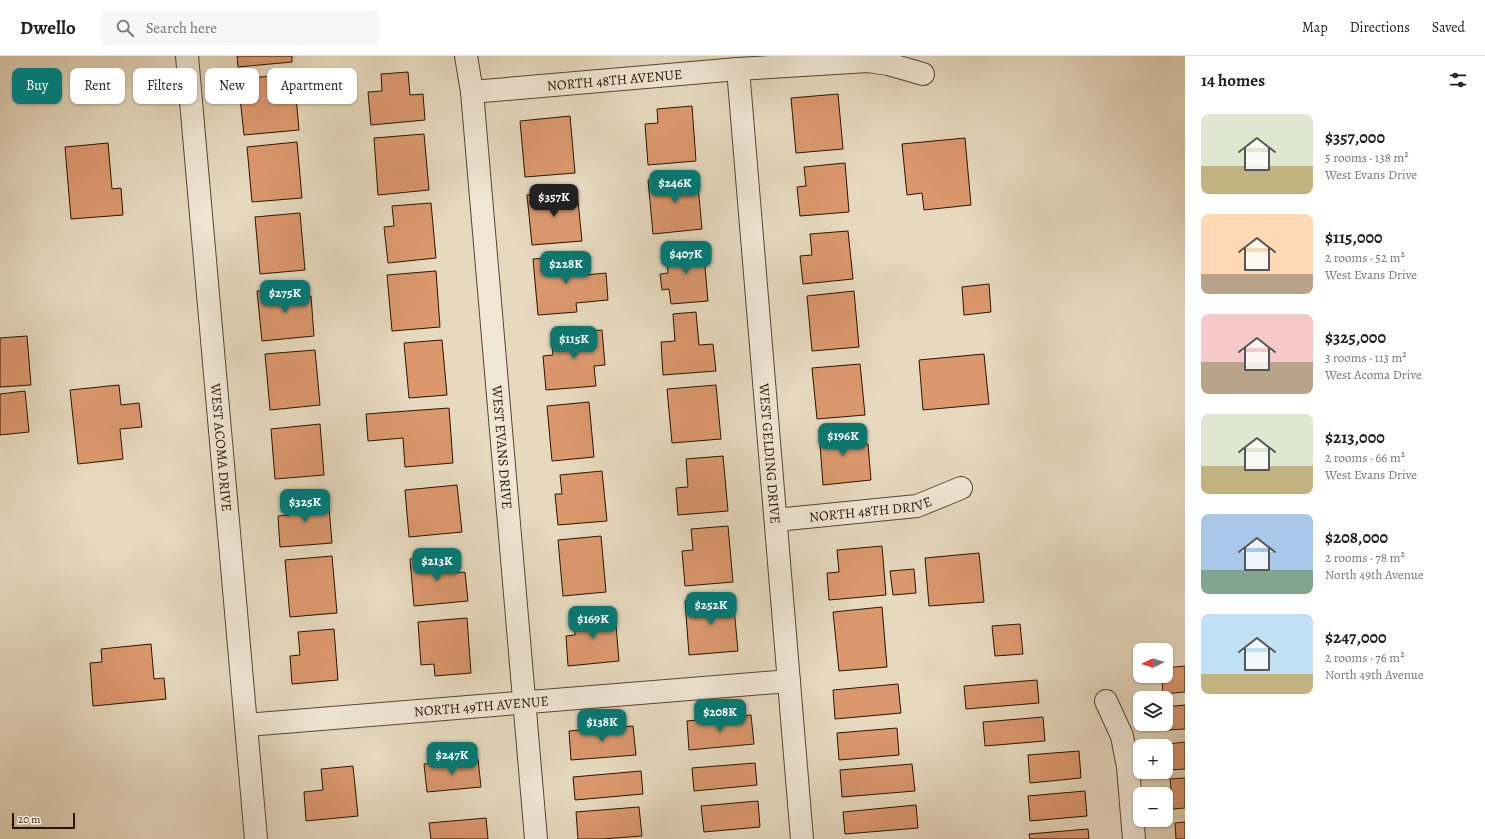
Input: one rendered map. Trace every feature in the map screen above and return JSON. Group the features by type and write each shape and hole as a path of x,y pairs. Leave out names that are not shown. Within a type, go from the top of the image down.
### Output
{"street":[{"name":"WEST ACOMA DRIVE","path":"187,56 256,839"},
{"name":"WEST EVANS DRIVE","path":"466,56 472,92 536,839"},
{"name":"NORTH 48TH AVENUE","path":"472,92 738,69 868,61 888,64 923,74"},
{"name":"WEST GELDING DRIVE","path":"738,69 802,839"},
{"name":"NORTH 48TH DRIVE","path":"776,520 917,506 961,488"},
{"name":"NORTH 49TH AVENUE","path":"246,725 789,681"},
{"path":"1106,700 1122,736 1128,767 1134,839"}],"building":[{"path":"237,56 292,56 292,62 238,67"},
{"path":"408,72 410,95 423,94 425,120 371,125 368,92 382,91 381,74"},
{"path":"267,76 267,104 297,104 299,130 244,135 241,104 259,104 259,77"},
{"path":"838,94 843,149 796,153 791,98"},
{"path":"692,106 696,161 648,165 645,124 658,123 657,109"},
{"path":"570,116 575,173 525,177 520,121"},
{"path":"424,134 429,190 378,195 374,138"},
{"path":"965,138 971,205 924,210 922,193 907,195 902,144"},
{"path":"297,142 302,198 252,202 247,147"},
{"path":"108,143 112,189 121,188 123,215 71,219 65,147"},
{"path":"845,163 849,212 800,216 797,187 806,186 804,167"},
{"path":"697,175 702,229 653,234 648,180"},
{"path":"577,191 582,241 532,245 527,195"},
{"path":"431,203 436,258 388,263 384,227 394,226 392,206"},
{"path":"300,213 305,270 260,274 255,217"},
{"path":"848,231 853,279 803,284 800,256 812,255 810,234"},
{"path":"703,245 708,301 671,304 669,289 662,290 660,274 668,273 666,248"},
{"path":"583,255 585,275 606,273 608,300 576,303 577,312 538,315 533,259"},
{"path":"436,271 440,327 392,331 387,275"},
{"path":"989,284 991,312 964,315 962,287"},
{"path":"299,287 300,297 311,296 314,336 262,341 257,291"},
{"path":"854,291 859,347 812,351 807,296"},
{"path":"696,312 699,345 713,344 716,371 663,375 661,342 675,341 673,314"},
{"path":"602,330 605,365 594,366 596,386 546,390 543,356 553,355 551,334"},
{"path":"27,336 31,385 0,387 0,338"},
{"path":"442,340 447,395 409,398 404,343"},
{"path":"315,350 320,405 270,410 265,354"},
{"path":"984,354 989,404 923,410 919,360"},
{"path":"860,364 865,415 817,419 812,368"},
{"path":"119,385 121,405 139,403 142,427 120,429 123,459 78,464 70,390"},
{"path":"716,385 721,439 672,443 667,389"},
{"path":"25,391 29,432 0,435 0,394"},
{"path":"589,402 594,457 552,461 547,406"},
{"path":"449,408 453,463 405,467 403,438 368,441 366,414"},
{"path":"320,424 324,475 275,479 271,429"},
{"path":"854,427 855,445 868,444 871,480 823,485 819,430"},
{"path":"723,456 728,511 678,515 676,488 688,487 686,459"},
{"path":"602,471 607,521 558,525 555,494 562,494 560,475"},
{"path":"457,485 462,532 409,537 405,490"},
{"path":"319,495 321,508 329,507 332,543 280,547 278,516 289,515 288,497"},
{"path":"728,526 733,582 685,586 682,551 693,550 691,529"},
{"path":"601,536 606,592 563,596 558,540"},
{"path":"882,546 886,595 829,600 827,573 839,572 837,550"},
{"path":"979,553 984,602 929,606 925,558"},
{"path":"332,556 337,613 290,617 285,560"},
{"path":"452,556 453,573 465,572 468,601 414,606 410,559"},
{"path":"914,569 916,593 893,595 890,571"},
{"path":"733,597 738,651 689,655 685,601"},
{"path":"882,607 887,667 839,671 833,612"},
{"path":"615,613 619,661 568,666 566,636 575,635 574,616"},
{"path":"467,618 471,673 435,676 434,664 421,665 418,622"},
{"path":"1020,624 1023,654 995,656 992,626"},
{"path":"334,629 338,680 292,684 290,656 300,655 298,632"},
{"path":"151,644 154,679 164,678 166,699 93,706 90,663 102,662 101,649"},
{"path":"1185,666 1185,692 1173,693 1173,691 1163,691 1162,683 1173,683 1173,667"},
{"path":"1037,680 1039,703 966,709 964,686"},
{"path":"898,684 901,713 835,719 833,690"},
{"path":"1185,705 1185,729 1173,730 1173,706"},
{"path":"751,715 754,744 689,750 687,721"},
{"path":"1043,717 1045,741 985,746 983,722"},
{"path":"633,726 636,755 571,760 569,731"},
{"path":"897,728 899,755 839,760 837,733"},
{"path":"1185,742 1185,769 1173,770 1173,743"},
{"path":"1079,751 1081,778 1030,783 1028,755"},
{"path":"478,759 481,787 427,792 424,764"},
{"path":"755,763 757,785 694,791 692,768"},
{"path":"912,764 915,791 842,797 840,770"},
{"path":"353,766 358,816 306,821 304,792 323,790 321,769"},
{"path":"641,771 643,794 575,800 573,777"},
{"path":"1185,778 1185,808 1173,809 1173,787 1171,787 1170,779"},
{"path":"1085,791 1087,816 1030,821 1028,796"},
{"path":"758,801 760,827 704,832 701,806"},
{"path":"916,805 918,828 845,834 843,812"},
{"path":"639,807 642,836 578,839 576,812"},
{"path":"486,818 488,839 431,839 429,823"},
{"path":"1185,822 1185,839 1176,839 1175,823"},
{"path":"1088,829 1089,839 1030,839 1029,834"}]}
